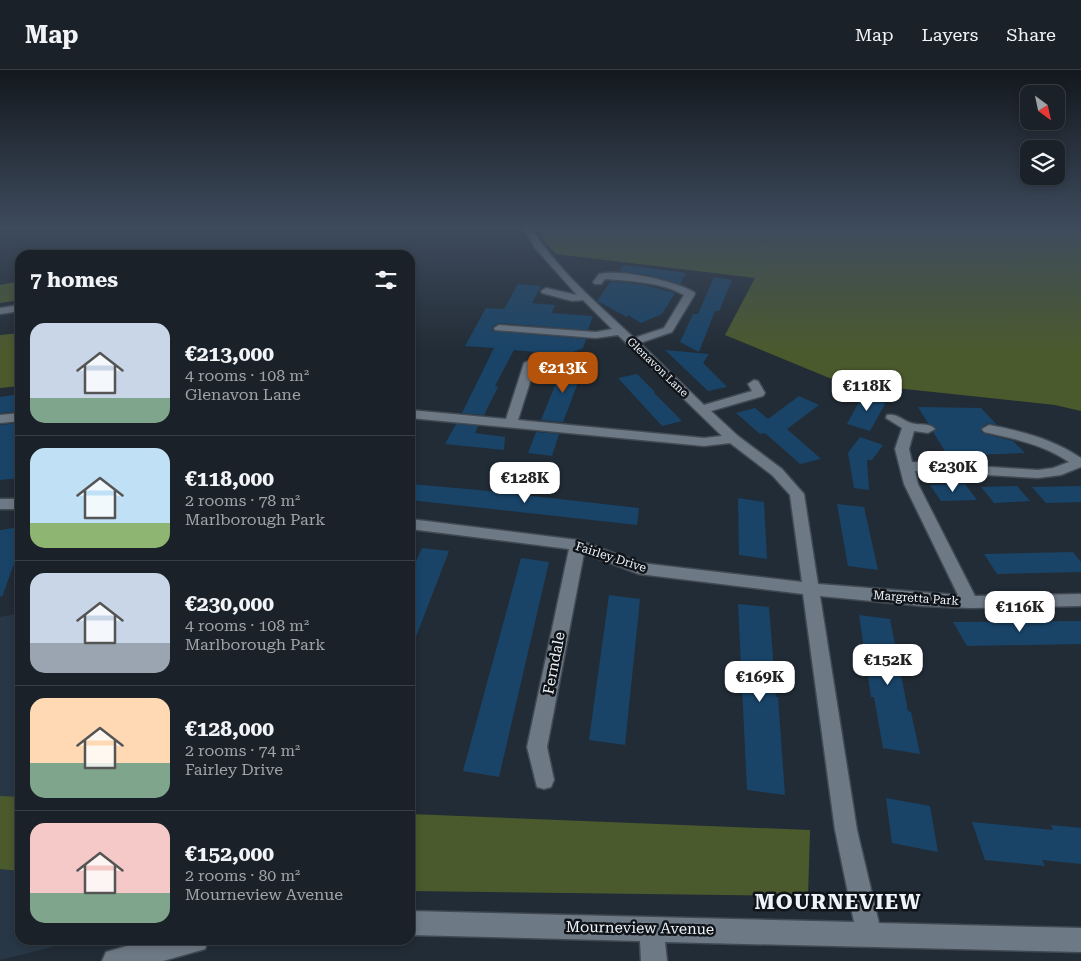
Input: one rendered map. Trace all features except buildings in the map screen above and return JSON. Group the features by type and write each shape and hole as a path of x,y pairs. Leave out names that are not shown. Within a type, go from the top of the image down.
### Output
{"street":[{"name":"Glenavon Lane","path":"559,269 585,296 733,439 777,472 799,498 812,589"},
{"path":"598,282 602,276 616,276 676,286 690,294 668,330 633,342"},
{"path":"546,291 572,298 585,296"},
{"path":"0,311 15,309"},
{"path":"530,330 535,319"},
{"path":"499,328 596,335 622,331"},
{"path":"511,423 530,363"},
{"path":"702,410 759,394 754,384"},
{"path":"415,414 704,442 733,439"},
{"path":"0,420 15,418"},
{"path":"892,418 908,427 928,429"},
{"path":"908,427 902,449 908,466 911,484 970,602"},
{"path":"989,429 1029,437 1064,452 1079,462"},
{"path":"908,466 1038,474 1056,472 1079,462"},
{"path":"0,504 15,504"},
{"name":"Fairley Drive","path":"415,525 578,545 639,568 812,589"},
{"name":"Ferndale","path":"544,780 537,747 578,545"},
{"path":"812,589 846,830 870,933"},
{"name":"Margretta Park","path":"812,589 923,600 970,602 1081,600"},
{"name":"Mourneview Avenue","path":"415,922 1081,940"},
{"path":"651,928 654,961"},
{"path":"115,961 177,945"}],"shaded area":[{"path":"15,614 15,945 60,945 0,960 0,617"}],"green space":[{"path":"677,269 1081,269 1081,411 1055,405 839,382 725,335 755,278"},
{"path":"15,282 15,301 0,303 0,285"},
{"path":"15,334 15,386 0,388 0,335"},
{"path":"0,796 15,797 15,870 0,869"},
{"path":"415,814 810,830 808,896 415,891"}],"district":[{"name":"MOURNEVIEW","path":"838,902"}]}
